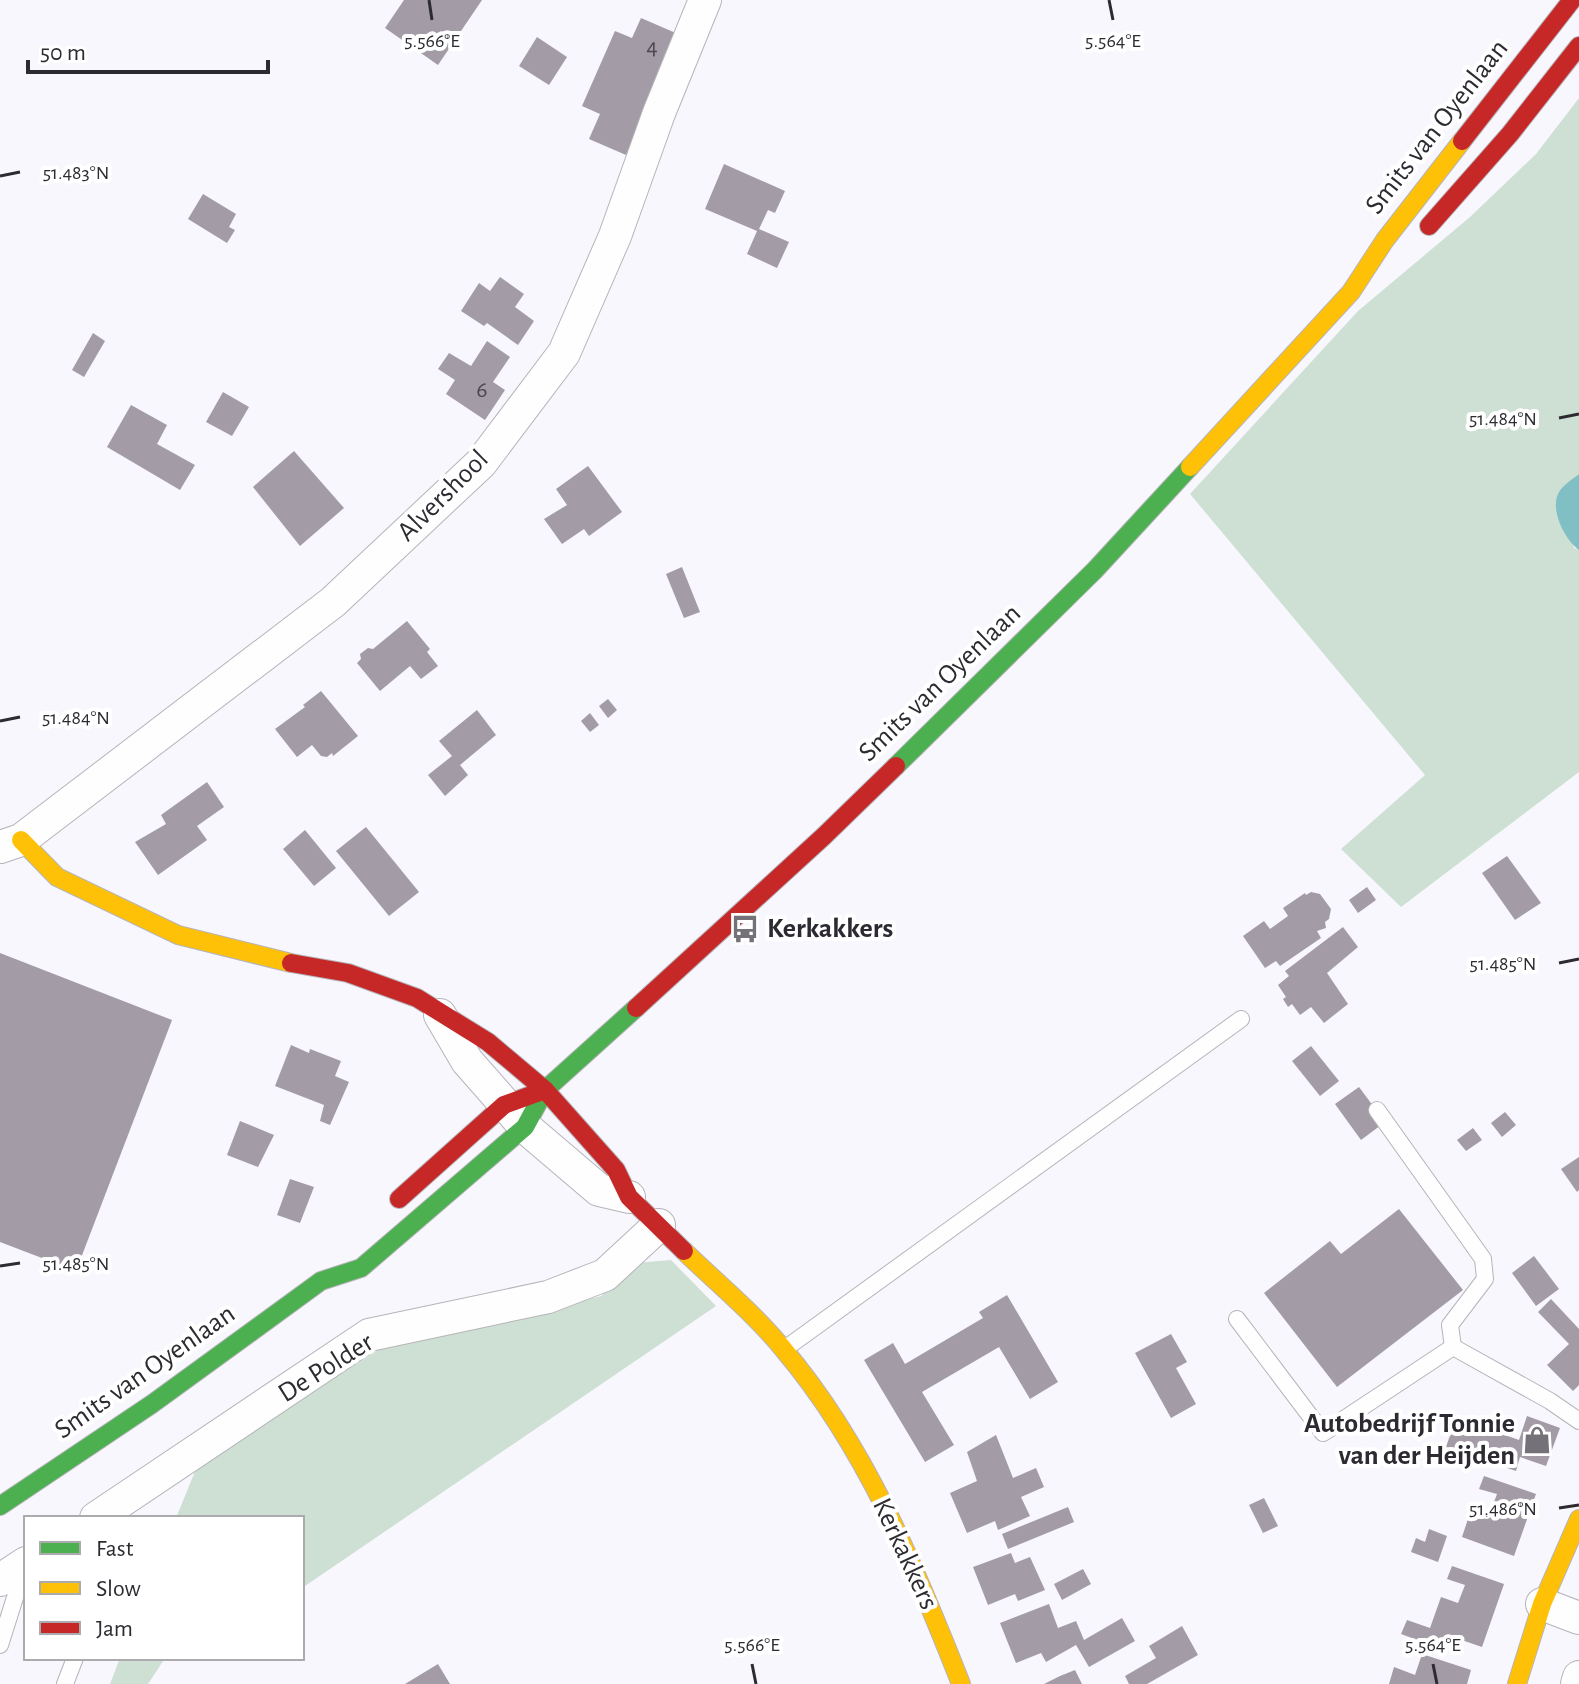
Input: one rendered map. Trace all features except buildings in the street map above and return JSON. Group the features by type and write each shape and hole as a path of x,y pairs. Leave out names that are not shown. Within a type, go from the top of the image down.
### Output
{"main road":[{"name":"Smits van Oyenlaan","path":"0,1506 152,1404 321,1281 361,1268 515,1116 824,836 1095,570 1351,292 1385,240 1572,0"},
{"name":"Smits van Oyenlaan","path":"1420,234 1510,134 1579,46"},
{"name":"Smits van Oyenlaan","path":"1351,292 1388,265"},
{"name":"Kerkakkers","path":"11,844 57,877 178,935 265,958 348,973 417,998 488,1042 545,1090 616,1170 629,1197 784,1349 834,1419 884,1505 920,1580 961,1684"},
{"name":"Smits van Oyenlaan","path":"388,1209 515,1116 545,1090"},
{"name":"Smits van Oyenlaan","path":"321,1281 336,1260"},
{"path":"1517,1684 1542,1604 1579,1519"}],"street":[{"name":"Alvershool","path":"11,844 333,602 481,463 564,353 615,236 659,113 705,0"},
{"name":"Kerkakkers","path":"439,1012 467,1061 515,1116 599,1190 629,1197"},
{"name":"De Polder","path":"99,1516 369,1335 548,1297 605,1275 659,1225"},
{"path":"0,1580 24,1564"},
{"path":"1542,1604 1579,1618"},
{"path":"1577,1684 1579,1677"}],"lane":[{"path":"784,1349 1241,1019"},
{"path":"1377,1110 1483,1259 1485,1279 1450,1325 1453,1347"},
{"path":"1237,1319 1323,1433 1453,1347"},
{"path":"1453,1347 1550,1401 1579,1421"},
{"path":"132,1516 143,1488"},
{"path":"0,1645 24,1569"},
{"path":"65,1684 74,1660"}],"green space":[{"path":"1579,98 1579,474 1560,492 1574,548 1579,550 1579,772 1401,907 1341,849 1425,775 1190,494 1358,311 1470,217 1536,154"},
{"path":"671,1260 716,1306 304,1587 304,1516 177,1516 198,1464 378,1350 601,1296 635,1263"},
{"path":"119,1660 164,1660 148,1684 110,1684"}],"water":[{"path":"1579,474 1579,550 1564,532 1557,515 1556,499 1561,489"}],"traffic: fast":[{"path":"896,766 1095,570 1190,467"},
{"path":"0,1506 152,1404 321,1281 361,1268 525,1127 545,1090 636,1008"}],"traffic: slow":[{"path":"1190,467 1351,292 1385,240 1462,141"},
{"path":"21,840 57,877 178,935 291,963"},
{"path":"684,1251 773,1337 840,1427 864,1467 906,1552 961,1684"},
{"path":"1517,1684 1542,1604 1579,1519"}],"traffic: jam":[{"path":"1462,141 1572,0"},
{"path":"1429,226 1510,134 1579,46"},
{"path":"636,1008 896,766"},
{"path":"291,963 348,973 417,998 488,1042 545,1090 616,1170 629,1197 684,1251"},
{"path":"399,1199 504,1105 545,1090"}],"place":[{"name":"Kerkakkers","path":"745,929"},
{"name":"Autobedrijf Tonnie van der Heijden","path":"1537,1440"}]}
